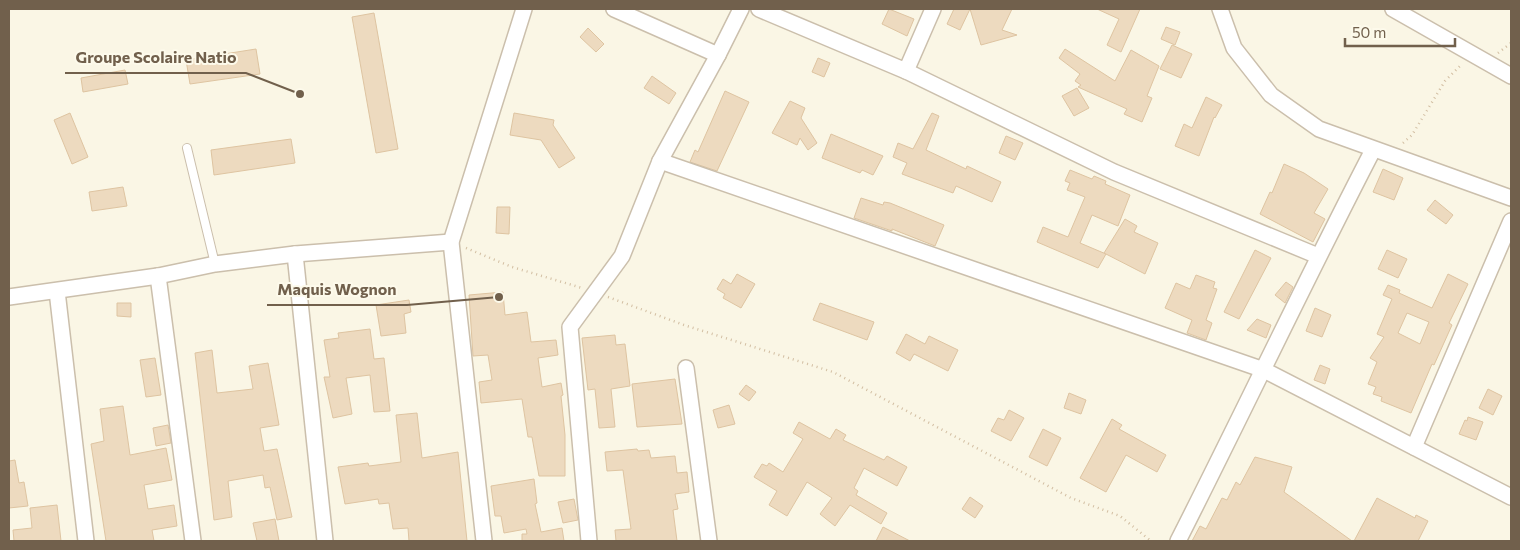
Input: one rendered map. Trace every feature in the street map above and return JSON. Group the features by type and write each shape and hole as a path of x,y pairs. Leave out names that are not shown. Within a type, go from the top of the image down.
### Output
{"street":[{"path":"484,541 451,242 524,9"},
{"path":"614,9 718,55"},
{"path":"588,541 570,326 622,256 660,161 741,9"},
{"path":"759,9 906,71 1114,172 1318,256"},
{"path":"906,71 933,9"},
{"path":"1220,9 1234,48 1271,95 1319,129 1511,198"},
{"path":"1393,9 1511,76"},
{"path":"1178,541 1264,370 1318,256 1379,152"},
{"path":"660,161 1264,370 1511,497"},
{"path":"1414,447 1511,221"},
{"path":"9,296 57,291 158,276 215,264 295,254 451,242"},
{"path":"295,254 325,541"},
{"path":"158,276 193,541"},
{"path":"57,291 86,541"},
{"path":"686,368 709,541"}],"lane":[{"path":"187,148 215,264"}],"path":[{"path":"1379,152 1399,147 1412,135 1445,81 1466,61 1487,62 1511,43"},
{"path":"451,242 512,267 595,292 684,326 833,372 1071,498 1120,516 1151,541"}],"building":[{"path":"889,9 914,19 907,36 882,24"},
{"path":"954,9 970,9 960,30 947,24"},
{"path":"970,9 1012,9 1002,30 1017,35 981,45"},
{"path":"1097,9 1140,9 1121,52 1107,45 1119,19"},
{"path":"374,13 398,149 376,153 352,17"},
{"path":"1166,27 1180,32 1175,45 1161,39"},
{"path":"588,28 604,44 596,52 580,37"},
{"path":"1172,45 1192,54 1181,78 1160,69"},
{"path":"256,49 260,74 190,84 186,60"},
{"path":"1065,49 1115,81 1131,50 1159,66 1147,96 1152,98 1142,122 1124,114 1127,109 1078,87 1081,85 1075,81 1080,74 1059,58"},
{"path":"818,58 830,63 824,77 812,72"},
{"path":"125,70 128,84 83,92 81,78"},
{"path":"652,76 676,93 669,104 644,88"},
{"path":"1077,88 1089,108 1074,116 1062,96"},
{"path":"725,91 749,102 717,171 690,162 695,150 698,152"},
{"path":"1206,97 1222,105 1214,117 1199,156 1175,146 1184,124 1192,128"},
{"path":"790,101 805,108 801,118 817,143 808,150 800,138 797,145 772,133"},
{"path":"70,113 88,157 72,164 54,120"},
{"path":"514,113 554,120 553,125 575,158 559,168 541,140 510,135"},
{"path":"932,113 939,116 926,150 966,169 967,166 1001,182 992,202 956,186 953,193 902,174 907,163 893,157 898,143 913,149"},
{"path":"831,134 883,156 873,175 862,170 860,173 822,158"},
{"path":"1006,136 1023,143 1015,160 999,153"},
{"path":"291,139 295,163 214,175 211,150"},
{"path":"1284,164 1304,173 1328,189 1314,213 1325,219 1313,242 1260,214 1270,192 1272,193"},
{"path":"1383,169 1403,178 1394,200 1373,192"},
{"path":"1070,170 1092,179 1094,176 1106,181 1105,184 1130,195 1118,226 1092,215 1080,243 1106,254 1098,268 1037,242 1043,227 1068,237 1085,197 1067,190 1070,183 1065,181"},
{"path":"123,187 127,206 92,211 89,192"},
{"path":"861,198 883,205 884,202 890,203 944,225 935,246 892,229 892,231 854,218"},
{"path":"1435,200 1453,215 1446,224 1427,210"},
{"path":"497,207 510,207 509,234 496,233"},
{"path":"1125,219 1137,226 1134,232 1158,243 1145,274 1104,253"},
{"path":"1255,250 1271,258 1239,319 1224,312"},
{"path":"1387,250 1407,259 1398,278 1378,269"},
{"path":"737,274 755,284 741,308 723,298 725,294 717,289 723,279 731,284"},
{"path":"1448,274 1468,284 1449,323 1452,325 1434,365 1432,364 1411,413 1381,401 1382,397 1373,394 1376,387 1368,384 1377,362 1370,358 1384,337 1377,334 1392,299 1383,295 1388,285 1400,290 1399,293 1432,308","holes":["1407,313 1429,322 1420,344 1398,333"]},
{"path":"1196,275 1215,282 1213,288 1217,289 1206,320 1212,323 1206,340 1187,333 1192,320 1165,308 1176,283 1190,289"},
{"path":"1286,282 1293,287 1285,303 1275,295"},
{"path":"503,292 505,315 527,312 531,342 556,340 558,355 538,358 542,387 561,383 565,435 565,476 539,476 532,437 528,437 522,399 481,403 479,382 492,380 488,355 473,356 469,295"},
{"path":"409,300 411,312 404,314 406,333 381,336 376,305"},
{"path":"117,303 131,303 131,317 117,316"},
{"path":"820,303 874,322 867,340 813,320"},
{"path":"1315,308 1331,315 1322,337 1306,331"},
{"path":"1257,319 1271,325 1266,338 1247,330"},
{"path":"370,329 374,359 384,358 390,411 374,412 370,375 346,378 352,414 333,418 324,377 330,377 324,340 339,338 338,333"},
{"path":"906,334 925,344 929,336 958,350 948,371 914,354 910,361 896,353"},
{"path":"615,335 616,345 625,344 630,386 611,389 615,427 599,428 595,389 588,390 582,338"},
{"path":"212,350 217,393 253,389 249,366 268,363 279,425 260,428 264,451 277,449 292,517 277,520 270,487 265,488 263,475 228,481 232,517 214,520 195,353"},
{"path":"155,358 161,395 146,397 140,360"},
{"path":"1320,365 1330,369 1325,384 1314,380"},
{"path":"675,379 682,424 637,427 632,384"},
{"path":"746,385 756,392 749,401 739,394"},
{"path":"1488,389 1502,396 1493,415 1479,408"},
{"path":"1069,393 1086,400 1081,414 1064,408"},
{"path":"729,405 735,424 718,428 713,410"},
{"path":"123,406 130,455 166,448 172,480 144,485 148,509 174,505 177,526 152,530 154,541 106,541 91,444 104,441 100,409"},
{"path":"1009,410 1024,418 1011,441 991,431 998,418 1004,420"},
{"path":"417,413 422,458 458,452 467,541 409,541 408,528 393,529 389,503 379,504 378,499 345,504 338,467 368,463 369,466 401,462 396,415"},
{"path":"1468,417 1483,422 1476,440 1459,434"},
{"path":"1112,419 1122,425 1119,429 1166,455 1157,472 1126,455 1106,492 1080,478"},
{"path":"799,422 830,439 836,429 846,435 843,440 884,460 887,456 907,467 897,486 864,468 854,488 858,491 856,495 887,513 881,524 850,505 835,526 820,514 832,498 807,482 787,516 769,505 777,491 754,477 762,464 767,466 769,463 783,472 803,439 793,433"},
{"path":"168,425 171,443 156,446 153,428"},
{"path":"1043,429 1061,438 1047,466 1029,457"},
{"path":"637,449 638,451 649,450 651,458 675,456 677,473 687,472 689,492 675,494 678,509 673,510 677,541 616,541 615,530 631,529 623,470 607,471 605,452"},
{"path":"1255,457 1292,467 1284,492 1352,541 1192,541 1200,526 1206,529 1222,498 1227,500 1236,482 1240,485"},
{"path":"15,460 19,483 24,482 28,506 9,508 9,461"},
{"path":"534,479 537,503 535,504 541,532 562,528 564,541 522,541 522,534 527,534 526,529 504,533 501,516 495,516 491,486"},
{"path":"970,497 983,506 975,518 962,509"},
{"path":"1377,498 1415,518 1416,515 1428,521 1418,541 1354,541"},
{"path":"574,499 578,520 563,523 558,502"},
{"path":"57,505 61,541 14,541 13,530 32,528 30,508"},
{"path":"275,519 279,541 257,541 253,523"},
{"path":"883,527 910,541 876,541"}],"place":[{"name":"Groupe Scolaire Natio","path":"300,94"},
{"name":"Maquis Wognon","path":"499,297"}]}
